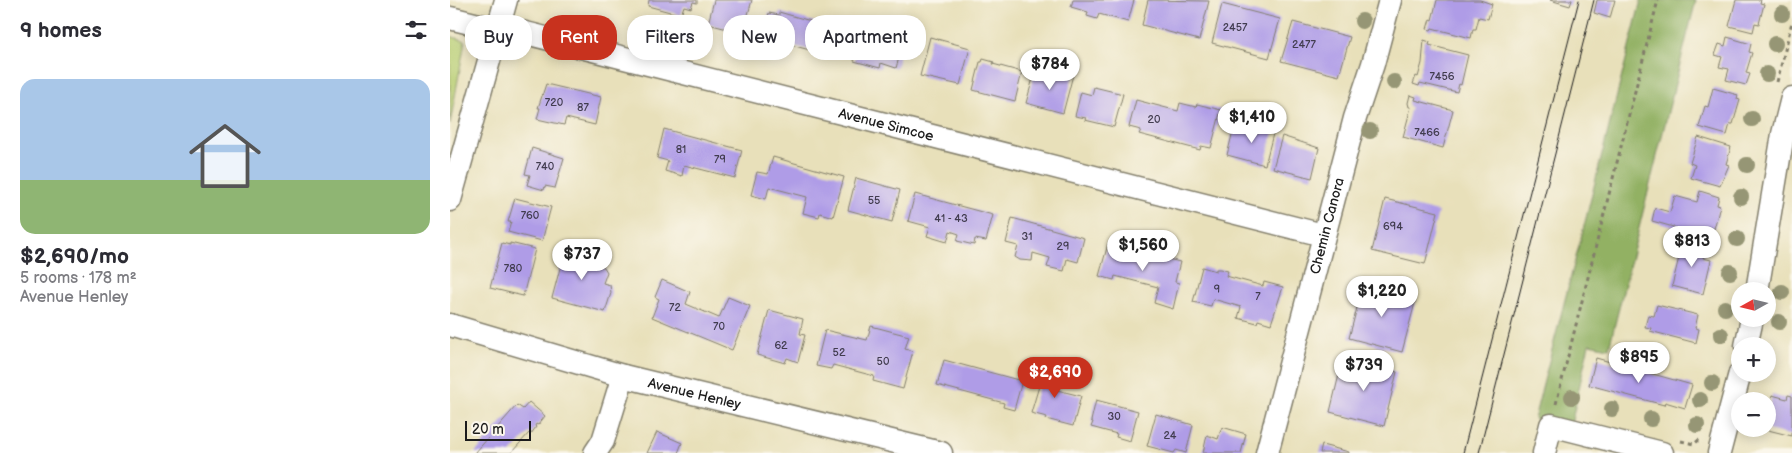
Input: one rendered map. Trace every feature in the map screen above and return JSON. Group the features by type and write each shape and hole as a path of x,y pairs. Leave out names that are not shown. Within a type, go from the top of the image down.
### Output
{"street":[{"path":"502,15 506,0"},
{"name":"Chemin Canora","path":"1267,453 1323,235 1390,0"},
{"name":"Avenue Simcoe","path":"450,18 465,22"},
{"name":"Avenue Simcoe","path":"532,35 1323,235"},
{"path":"450,200 490,60"},
{"path":"1759,282 1785,174 1783,134 1784,92"},
{"name":"Avenue Henley","path":"450,325 623,376 941,453"},
{"path":"595,453 603,442 623,376"},
{"path":"1719,453 1738,382"},
{"path":"1544,453 1551,424 1668,446"}],"path":[{"path":"1551,424 1658,0"},
{"path":"1784,92 1792,22"},
{"path":"1668,446 1694,444 1705,433"}],"green space":[{"path":"1641,0 1696,0 1609,348 1589,344 1570,429 1534,419"},
{"path":"450,36 465,41 450,124"}],"building":[{"path":"649,0 697,0 697,3 693,2 691,8 684,6 681,15 648,6"},
{"path":"714,0 752,0 748,15 723,15 723,28 713,25 713,15 710,15"},
{"path":"1073,0 1134,0 1128,22 1099,14 1097,19 1087,16 1088,12 1071,7"},
{"path":"1148,0 1209,1 1199,40 1142,25"},
{"path":"1437,0 1480,0 1492,4 1488,19 1479,17 1471,38 1432,28 1431,30 1427,29 1430,19 1432,20"},
{"path":"1550,0 1572,0 1570,6"},
{"path":"1597,0 1615,0 1610,18 1594,13"},
{"path":"1736,0 1761,0 1760,3 1764,4 1759,24 1755,23 1753,32 1729,26"},
{"path":"1222,4 1280,19 1269,58 1212,43"},
{"path":"779,12 790,15 779,15"},
{"path":"795,17 805,19 805,49 795,46"},
{"path":"1293,22 1350,37 1339,76 1281,61"},
{"path":"930,37 970,48 960,85 920,76 924,60 926,60"},
{"path":"1727,37 1751,44 1749,52 1752,53 1746,73 1750,74 1746,85 1726,80 1729,69 1719,67 1722,57 1715,55 1719,44 1725,46"},
{"path":"1424,40 1430,42 1429,45 1468,55 1461,85 1459,84 1457,92 1420,83 1419,86 1413,84 1416,76 1418,77 1422,63"},
{"path":"983,59 994,62 993,64 1022,72 1015,101 973,90 980,62"},
{"path":"898,60 896,68 881,63 880,68 854,61"},
{"path":"1035,71 1060,78 1061,72 1073,75 1063,113 1026,103"},
{"path":"546,84 601,97 595,125 566,118 564,125 537,119 540,108 538,108"},
{"path":"1094,87 1123,94 1114,127 1075,116 1081,92 1092,95"},
{"path":"1713,88 1738,95 1737,99 1740,100 1733,124 1730,124 1727,135 1699,127 1705,106 1708,107"},
{"path":"1410,95 1416,97 1415,100 1453,110 1443,148 1403,137 1411,107 1409,107 1408,103"},
{"path":"1136,100 1178,111 1180,103 1196,107 1197,104 1221,110 1211,148 1201,146 1200,150 1139,134 1141,130 1129,127"},
{"path":"1260,122 1275,126 1265,165 1227,155 1234,127 1258,134"},
{"path":"664,129 742,150 735,178 684,165 682,176 665,171 668,161 657,158"},
{"path":"1282,136 1319,148 1312,178 1273,168"},
{"path":"1698,137 1731,147 1726,164 1729,165 1720,186 1691,178 1695,165 1690,163"},
{"path":"532,148 564,158 555,188 545,186 544,190 527,185 530,175 525,174"},
{"path":"773,157 844,177 833,217 820,213 819,217 803,213 807,197 769,187 766,199 751,195 757,172 768,174"},
{"path":"856,178 900,190 892,222 848,210"},
{"path":"1700,191 1719,197 1717,205 1720,206 1714,229 1711,228 1709,237 1652,221 1655,208 1670,212 1675,196 1697,202"},
{"path":"915,194 993,215 986,241 975,239 974,245 957,241 959,234 950,231 947,242 927,236 930,227 908,221"},
{"path":"515,198 551,207 542,241 508,232 511,222 508,222"},
{"path":"1385,199 1438,212 1425,264 1372,251"},
{"path":"1012,218 1084,238 1078,262 1067,259 1064,271 1047,267 1050,258 1033,253 1032,261 1020,260 1015,257 1018,246 1006,243"},
{"path":"1683,241 1706,247 1703,258 1711,260 1703,294 1672,286"},
{"path":"567,242 583,246 585,252 583,260 604,267 607,272 603,283 610,285 611,293 605,312 552,298"},
{"path":"502,243 535,249 523,296 490,288"},
{"path":"1108,244 1180,262 1175,282 1179,283 1173,309 1154,303 1158,287 1115,276 1114,280 1099,276"},
{"path":"1202,267 1216,271 1216,269 1220,269 1228,271 1226,276 1263,286 1264,282 1283,287 1271,324 1258,320 1257,323 1238,318 1241,307 1213,299 1211,306 1193,302"},
{"path":"662,280 690,292 686,304 719,318 728,297 750,306 732,350 652,317 659,299 655,297"},
{"path":"1363,285 1416,299 1402,352 1349,338"},
{"path":"1657,305 1698,315 1695,328 1699,329 1696,343 1650,331 1651,328 1645,327 1648,315 1654,316"},
{"path":"769,310 803,319 800,334 805,335 798,362 787,358 785,363 757,355"},
{"path":"871,326 909,336 905,349 913,351 903,389 873,381 874,376 833,365 831,369 816,366 825,330 867,340"},
{"path":"1343,358 1397,372 1384,426 1330,412"},
{"path":"1596,358 1692,385 1685,408 1665,402 1664,405 1589,385"},
{"path":"944,360 1022,381 1014,410 1003,407 1004,403 937,385"},
{"path":"1045,366 1063,371 1057,390 1081,396 1073,426 1031,413"},
{"path":"1788,395 1792,396 1792,436 1776,432 1776,396 1787,399"},
{"path":"1096,400 1138,411 1130,441 1116,437 1117,434 1091,427"},
{"path":"529,402 545,416 538,425 536,424 531,434 529,433 511,453 475,453 517,405 523,409"},
{"path":"1156,414 1193,425 1186,453 1176,450 1174,453 1147,446"},
{"path":"1222,427 1246,434 1241,453 1203,453 1207,435 1218,439"},
{"path":"657,432 682,443 678,453 647,453"},
{"path":"1322,445 1349,452 1349,453 1320,453"}],"tram line":[{"path":"1463,453 1579,0"},
{"path":"1479,453 1594,0"}]}
